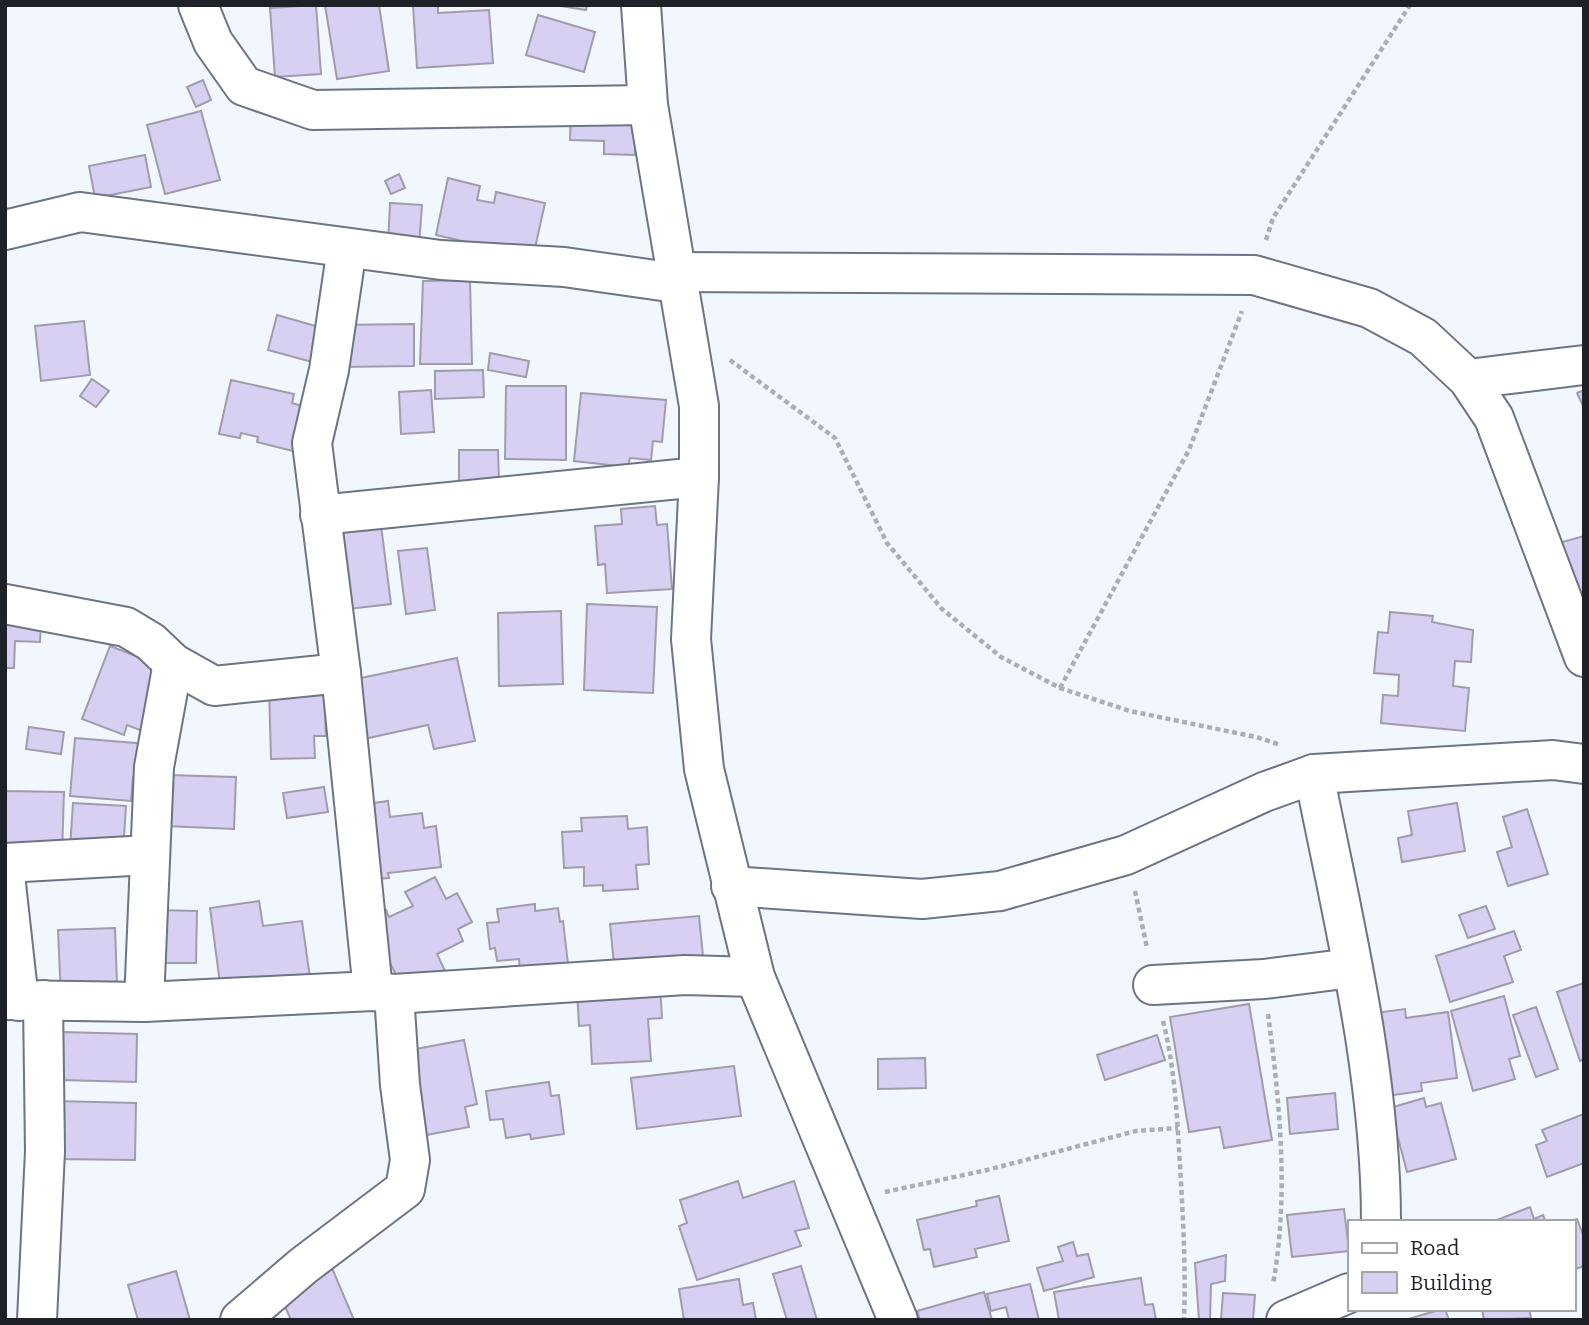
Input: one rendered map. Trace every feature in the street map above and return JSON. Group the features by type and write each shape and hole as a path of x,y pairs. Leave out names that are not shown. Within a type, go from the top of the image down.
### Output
{"street":[{"path":"198,5 213,42 244,86 313,110 648,105"},
{"path":"641,5 648,105 675,277 689,332 699,406 699,477 691,639 704,769 755,977 850,1199 898,1320"},
{"path":"5,230 80,212 442,260 675,277 1254,275 1369,308 1423,337 1468,379 1494,418 1574,607 1584,657"},
{"path":"240,1320 303,1266 405,1189 410,1160 383,992 312,443 329,370 347,248"},
{"path":"1468,379 1584,365"},
{"path":"320,515 699,477"},
{"path":"5,604 126,627 150,642 173,663 214,687 341,673"},
{"path":"144,1002 155,767 173,663"},
{"path":"731,886 922,899 1000,891 1126,855 1264,792 1314,774 1553,761 1584,764"},
{"path":"1314,774 1371,1078 1381,1182 1381,1220"},
{"path":"5,863 149,855"},
{"path":"5,874 45,1151 37,1320"},
{"path":"1153,985 1264,979 1352,968"},
{"path":"22,1000 144,1002 661,976 755,977"},
{"path":"1278,1307 1348,1293"}],"path":[{"path":"1060,688 1189,450 1273,218 1410,5"},
{"path":"689,332 794,405 835,438 887,543 942,609 1001,657 1060,688 1129,710 1277,743 1314,774"},
{"path":"1126,855 1153,985 1170,1049 1178,1128 1186,1267 1184,1320"},
{"path":"1264,979 1272,1038 1281,1174 1278,1307"},
{"path":"850,1199 987,1170 1136,1132 1178,1128"}],"building":[{"path":"316,5 321,74 275,77 270,8"},
{"path":"325,5 379,5 389,71 337,79"},
{"path":"413,5 438,5 438,13 489,10 493,63 417,68"},
{"path":"555,5 587,5 586,10"},
{"path":"538,15 595,32 584,72 526,55"},
{"path":"203,80 211,100 196,107 187,87"},
{"path":"571,109 637,112 635,155 604,154 604,141 570,140"},
{"path":"201,111 220,180 165,194 147,125"},
{"path":"145,155 151,187 95,198 89,166"},
{"path":"399,174 405,188 391,194 385,181"},
{"path":"448,178 480,186 477,200 494,203 496,192 545,203 533,257 436,235"},
{"path":"390,203 422,205 419,246 388,244"},
{"path":"470,280 472,364 420,364 423,281"},
{"path":"277,315 326,329 316,363 268,350"},
{"path":"84,321 90,375 41,381 35,326"},
{"path":"414,324 414,366 338,367 337,325"},
{"path":"490,353 529,361 526,377 488,370"},
{"path":"483,370 484,397 435,399 435,371"},
{"path":"92,379 109,391 96,407 80,396"},
{"path":"231,380 294,394 292,403 302,406 293,451 257,442 258,437 241,433 240,438 219,434"},
{"path":"506,386 566,386 566,460 505,459"},
{"path":"431,390 434,432 401,434 399,392"},
{"path":"1584,390 1584,408 1577,393"},
{"path":"581,393 666,400 662,442 653,441 651,460 630,458 628,467 574,461"},
{"path":"459,450 498,450 499,482 459,483"},
{"path":"655,506 657,525 667,524 672,589 607,593 605,564 598,565 595,526 622,524 621,509"},
{"path":"381,525 391,604 340,610 330,531"},
{"path":"1584,536 1584,592 1563,598 1548,546"},
{"path":"427,548 435,610 406,614 398,551"},
{"path":"587,604 657,607 653,693 584,690"},
{"path":"561,611 563,684 499,686 498,613"},
{"path":"1390,612 1433,616 1432,622 1473,630 1471,662 1455,661 1453,686 1469,688 1465,731 1381,723 1383,695 1398,696 1399,675 1374,673 1378,632 1388,633"},
{"path":"5,618 41,620 40,642 15,641 14,668 5,668"},
{"path":"110,646 164,667 140,730 127,725 124,735 82,719"},
{"path":"457,658 475,741 434,749 428,725 364,739 351,680"},
{"path":"324,687 326,736 314,736 315,758 271,759 269,688"},
{"path":"29,727 64,732 61,754 26,749"},
{"path":"75,738 147,744 144,778 133,777 131,801 70,796"},
{"path":"167,775 236,777 234,829 165,826"},
{"path":"324,787 328,812 287,818 283,793"},
{"path":"5,791 64,792 62,855 5,854"},
{"path":"388,801 390,817 422,813 424,828 436,826 441,867 388,873 389,878 362,880 353,806"},
{"path":"73,803 126,806 123,852 70,849"},
{"path":"1457,803 1465,851 1402,862 1398,838 1412,835 1408,811"},
{"path":"1527,809 1548,874 1508,886 1497,852 1512,847 1503,817"},
{"path":"627,816 628,829 647,827 649,864 636,865 638,889 603,891 603,885 584,886 584,867 564,868 562,832 582,831 581,818"},
{"path":"435,877 446,899 457,893 472,922 458,929 463,941 437,954 447,975 407,995 391,965 383,969 369,919 386,910 389,917 413,906 405,892"},
{"path":"259,901 263,926 302,921 310,978 221,991 210,908"},
{"path":"535,904 535,911 558,908 560,922 563,921 568,964 520,970 519,959 497,961 495,948 490,949 487,923 499,922 497,909"},
{"path":"1486,906 1495,929 1468,938 1459,915"},
{"path":"156,910 197,911 196,963 154,963"},
{"path":"699,916 704,966 615,975 610,924"},
{"path":"115,928 117,984 61,997 58,930"},
{"path":"1514,931 1521,950 1504,956 1513,982 1450,1002 1436,956"},
{"path":"1584,983 1584,1059 1580,1061 1557,992"},
{"path":"660,985 662,1018 648,1019 651,1061 592,1064 590,1025 579,1026 577,990"},
{"path":"1504,996 1520,1056 1509,1059 1515,1079 1473,1091 1451,1011"},
{"path":"1249,1004 1272,1140 1224,1148 1220,1127 1189,1132 1170,1017"},
{"path":"1536,1007 1558,1069 1536,1077 1513,1015"},
{"path":"1405,1009 1406,1018 1448,1012 1457,1078 1421,1083 1422,1091 1379,1097 1367,1014"},
{"path":"62,1032 137,1034 136,1082 60,1080"},
{"path":"1157,1035 1165,1060 1105,1080 1097,1055"},
{"path":"464,1040 477,1104 465,1107 469,1127 421,1136 405,1051"},
{"path":"925,1058 926,1088 878,1089 878,1059"},
{"path":"734,1066 741,1116 637,1129 631,1078"},
{"path":"549,1082 551,1096 559,1095 564,1134 531,1139 530,1134 506,1138 503,1119 490,1120 486,1091"},
{"path":"1335,1093 1338,1129 1290,1134 1287,1098"},
{"path":"1424,1098 1426,1107 1441,1103 1456,1159 1407,1172 1390,1108"},
{"path":"55,1101 136,1103 135,1160 54,1159"},
{"path":"1584,1114 1584,1163 1547,1177 1536,1145 1547,1141 1542,1130"},
{"path":"738,1181 743,1198 794,1181 809,1228 795,1231 801,1246 697,1280 679,1226 687,1223 680,1200"},
{"path":"999,1196 1009,1241 975,1249 977,1257 934,1267 930,1249 924,1250 917,1220 977,1206 976,1201"},
{"path":"1530,1207 1534,1219 1543,1215 1545,1220 1497,1220"},
{"path":"1344,1209 1348,1251 1292,1257 1287,1215"},
{"path":"1577,1219 1584,1237 1584,1266 1575,1269 1575,1220"},
{"path":"1073,1242 1077,1256 1088,1254 1094,1277 1044,1291 1037,1268 1063,1261 1058,1247"},
{"path":"1226,1255 1225,1281 1211,1284 1210,1320 1199,1320 1195,1263"},
{"path":"801,1266 817,1320 787,1320 773,1274"},
{"path":"332,1268 354,1320 291,1320 278,1291"},
{"path":"176,1271 190,1320 138,1320 128,1285"},
{"path":"1141,1278 1145,1305 1153,1304 1156,1320 1059,1320 1054,1292"},
{"path":"739,1279 743,1305 753,1303 756,1320 684,1320 679,1289"},
{"path":"1030,1284 1039,1320 1009,1320 1006,1307 991,1311 987,1294"},
{"path":"984,1292 992,1320 920,1320 917,1311"},
{"path":"1223,1293 1255,1295 1253,1320 1221,1320"},
{"path":"1435,1311 1446,1311 1449,1320 1405,1320"},
{"path":"1482,1311 1529,1311 1531,1318 1484,1320"}]}
